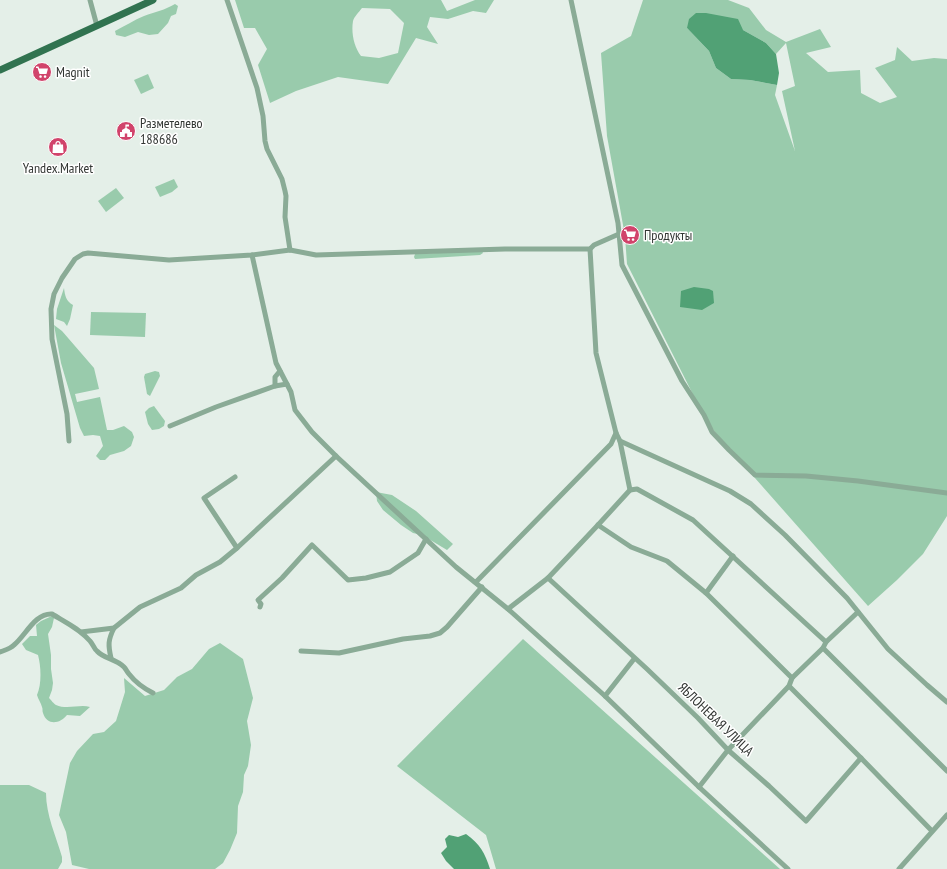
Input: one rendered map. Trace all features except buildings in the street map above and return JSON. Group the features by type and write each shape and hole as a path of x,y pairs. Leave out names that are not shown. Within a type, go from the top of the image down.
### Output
{"main road":[{"path":"0,70 153,0"}],"street":[{"path":"90,0 97,26"},
{"path":"227,0 257,88 263,116 267,150 282,179 286,196 285,217 290,250"},
{"path":"571,0 618,223 622,265 682,381 704,415 712,432 755,475 814,477 858,481 947,493"},
{"path":"68,441 67,414 52,339 51,310 58,286 75,259 83,254 88,253 169,260 252,255 290,250 316,255 505,249 590,249 594,245 619,234"},
{"path":"590,249 596,353 616,433 620,441 630,490"},
{"path":"252,255 276,363 287,384 300,418 312,432 456,567 508,609 604,696 699,787 788,869"},
{"path":"275,386 276,377 280,372"},
{"path":"170,426 216,407 275,386 287,384"},
{"path":"476,582 610,444 616,433"},
{"path":"620,441 730,491 751,504 785,535 847,598 888,650 947,702"},
{"path":"112,658 108,646 109,637 114,628 140,608 181,588 196,575 220,562 336,456"},
{"path":"235,477 204,498 237,548"},
{"path":"508,609 548,578 630,490 637,489 693,520 826,642"},
{"path":"598,525 631,547 667,561 706,593 792,678"},
{"path":"260,607 261,604 258,600 282,578 312,545 348,580 366,578 390,572 418,553 426,539"},
{"path":"706,593 733,556"},
{"name":"ЯБЛОНЕВАЯ УЛИЦА","path":"548,578 634,659 647,669 693,713 728,750 806,821 862,758"},
{"path":"301,652 338,652 440,633 448,627 482,588"},
{"path":"699,787 728,750 789,686 792,678 823,648 826,642 858,612"},
{"path":"0,652 8,650 15,645 37,620 47,614 52,614 81,632 91,642 96,651 104,657 112,658 124,667 128,674 141,688 153,693"},
{"path":"81,632 114,628"},
{"path":"823,648 947,771"},
{"path":"604,696 634,659"},
{"path":"789,686 862,758 932,831"},
{"path":"899,869 947,816"}],"shaded area":[{"path":"235,0 441,0 447,11 475,0 494,0 486,13 473,11 448,19 430,17 427,27 438,44 416,38 388,84 338,77 296,91 270,103 258,65 267,49 255,28 244,28","holes":["362,8 390,9 404,23 398,53 379,58 361,56 355,44 353,35 352,26 354,18"]},
{"path":"643,0 728,0 749,8 766,30 786,42 820,29 831,47 806,53 828,72 860,70 861,93 880,103 897,97 875,68 895,60 897,47 912,61 934,58 947,59 947,516 923,554 868,606 707,422 627,264 625,236 607,136 601,53 631,36","holes":["687,28 743,30 766,43 776,54 786,43 795,86 782,91 795,151 775,95 777,85 750,80 731,79 716,68 709,51"]},
{"path":"175,4 178,6 176,14 171,16 168,23 158,34 149,35 138,32 125,37 116,35 115,31 133,21"},
{"path":"696,13 706,13 738,19 743,30 766,43 776,54 779,73 777,85 750,80 731,79 716,68 709,51 687,28 689,19"},
{"path":"148,74 154,88 141,94 134,80"},
{"path":"174,179 178,187 172,192 160,197 155,187"},
{"path":"116,188 124,198 106,212 98,201"},
{"path":"482,251 483,253 480,255 415,259 414,257 415,254"},
{"path":"694,287 713,291 714,303 702,310 680,307 681,291"},
{"path":"64,288 66,298 73,305 67,326 64,322 56,319 57,309"},
{"path":"91,312 146,313 145,337 90,335"},
{"path":"54,325 62,331 94,368 99,389 75,394 77,402 100,397 107,430 113,430 124,426 132,432 134,437 131,446 124,451 110,455 105,460 100,460 96,456 103,446 100,436 84,436 80,428 61,363"},
{"path":"155,371 159,372 160,376 150,396 147,394 144,377 145,374"},
{"path":"154,406 165,421 164,426 159,429 152,430 148,424 145,412"},
{"path":"376,492 392,495 416,511 453,544 447,550 422,535 413,533 401,525 383,510 377,501"},
{"path":"52,616 54,618 52,627 48,634 53,683 49,698 55,704 60,706 90,707 80,716 67,715 57,722 47,720 37,695 40,686 40,664 38,655 26,650 22,644 30,636 37,636 36,625"},
{"path":"523,639 780,869 496,869 486,835 397,766"},
{"path":"220,643 243,659 253,698 247,721 251,745 248,766 244,775 243,792 238,806 237,833 223,863 215,869 89,869 72,865 66,832 59,815 70,763 77,751 93,734 104,732 116,721 125,692 124,678 145,696 164,690 177,677 192,669 209,649"},
{"path":"0,785 29,785 46,793 49,817 62,857 62,862 58,869 0,869"},
{"path":"466,834 475,841 481,849 490,869 454,869 446,861 441,853 447,847 445,839 449,835 458,837"}],"place":[{"name":"Magnit","path":"42,72"},
{"name":"Разметелево 188686","path":"126,131"},
{"name":"Yandex.Market","path":"58,147"},
{"name":"Продукты","path":"630,235"}]}
